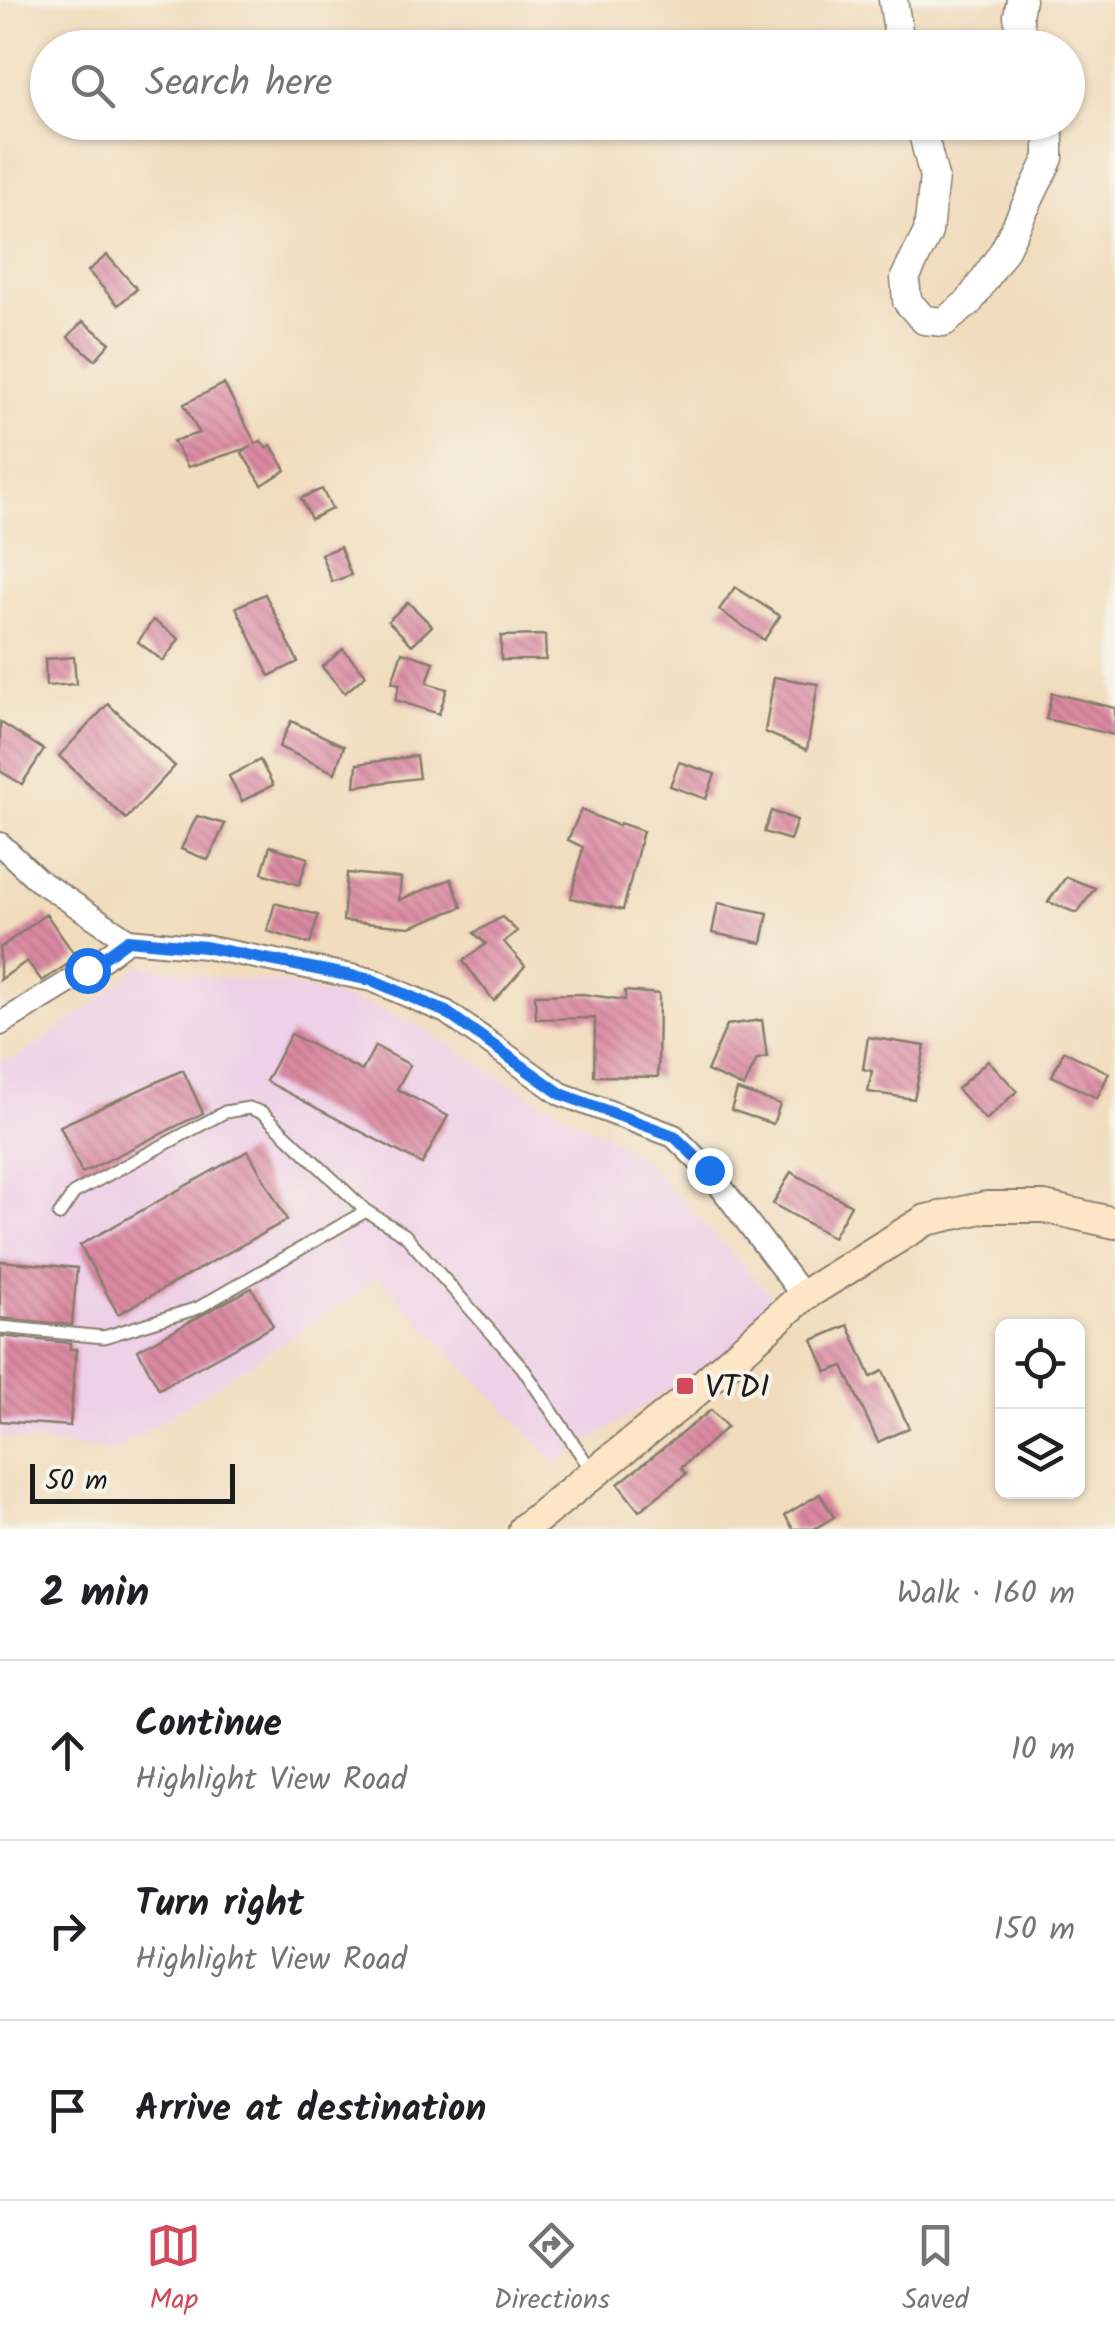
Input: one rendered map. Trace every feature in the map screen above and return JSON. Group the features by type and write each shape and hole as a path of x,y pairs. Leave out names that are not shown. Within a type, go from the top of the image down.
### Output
{"main road":[{"path":"524,1529 688,1399 803,1296 926,1220 986,1207 1044,1207 1115,1222"}],"street":[{"path":"893,0 898,30"},
{"path":"1021,0 1021,30"},
{"path":"925,140 934,177 928,232 905,278 907,301 924,320 944,322 969,302 1004,251 1048,158 1048,140"},
{"path":"0,844 38,880 128,940 205,947 372,980 446,1012 561,1094 674,1136 709,1170 803,1296"},
{"path":"0,1024 128,940"}],"lane":[{"path":"58,1215 74,1193 225,1112 238,1108 263,1112 366,1211 405,1235 522,1367 594,1474"},
{"path":"0,1328 104,1337 198,1308 366,1211"}],"shaded area":[{"path":"140,965 205,977 285,984 370,1006 425,1029 504,1080 635,1152 787,1312 557,1463 375,1274 359,1293 114,1452 0,1437 0,1060 18,1058 90,1007"}],"building":[{"path":"107,255 137,289 118,305 88,271"},
{"path":"83,321 110,343 95,360 68,337"},
{"path":"224,384 256,444 261,441 266,448 271,445 286,470 262,485 242,453 251,447 188,467 173,441 199,433 184,404"},
{"path":"322,489 332,509 311,519 301,498"},
{"path":"340,547 351,575 332,582 321,554"},
{"path":"735,587 780,616 764,640 719,610"},
{"path":"265,594 298,662 269,676 236,607"},
{"path":"408,602 432,626 412,645 388,621"},
{"path":"153,620 179,639 163,661 138,642"},
{"path":"545,635 546,660 501,660 501,636"},
{"path":"343,649 366,675 345,693 322,667"},
{"path":"402,652 434,662 427,683 447,689 439,714 395,700 400,684 392,682"},
{"path":"74,657 76,684 46,686 45,659"},
{"path":"774,677 818,684 807,750 765,732"},
{"path":"1052,693 1115,708 1115,735 1046,719"},
{"path":"108,704 175,766 126,819 59,756"},
{"path":"291,721 344,746 335,773 279,747"},
{"path":"0,722 44,750 22,784 0,771"},
{"path":"416,756 419,778 355,786 357,764"},
{"path":"260,760 273,785 242,801 229,776"},
{"path":"679,762 715,774 706,799 670,786"},
{"path":"581,810 643,831 623,910 571,898 583,847 568,840"},
{"path":"771,811 797,820 790,840 764,832"},
{"path":"197,816 225,824 208,860 181,849"},
{"path":"270,846 308,858 299,885 262,873"},
{"path":"347,873 401,878 399,900 451,879 462,907 410,927 343,921"},
{"path":"1066,877 1095,888 1077,913 1048,902"},
{"path":"275,903 318,915 310,944 267,931"},
{"path":"718,903 768,913 762,943 712,933"},
{"path":"46,914 77,958 42,981 27,961 0,980 0,948"},
{"path":"502,917 517,931 504,942 525,966 494,1001 463,961 486,944 474,933"},
{"path":"625,991 659,994 658,1077 594,1076 595,1018 536,1019 535,995 583,994 625,1000"},
{"path":"762,1020 767,1057 757,1059 744,1087 707,1071 727,1025"},
{"path":"291,1034 362,1071 375,1046 410,1065 397,1089 448,1116 422,1164 266,1081"},
{"path":"868,1037 925,1046 914,1099 868,1092 872,1071 863,1069"},
{"path":"1064,1051 1109,1073 1097,1098 1052,1076"},
{"path":"988,1060 1017,1091 986,1120 957,1089"},
{"path":"183,1070 203,1113 82,1173 60,1126"},
{"path":"737,1090 780,1104 773,1124 731,1110"},
{"path":"248,1151 287,1220 118,1314 80,1245"},
{"path":"791,1172 851,1205 833,1237 773,1204"},
{"path":"0,1261 77,1268 72,1325 0,1318"},
{"path":"252,1288 273,1326 159,1389 138,1350"},
{"path":"848,1325 871,1377 883,1371 909,1428 878,1442 843,1366 827,1372 813,1340"},
{"path":"0,1336 70,1343 70,1349 76,1349 70,1426 0,1421"},
{"path":"711,1410 727,1427 681,1468 686,1474 639,1511 618,1484"},
{"path":"820,1494 834,1517 814,1529 793,1529 785,1515"}],"place":[{"name":"VTDI","path":"685,1386"}],"route":[{"path":"87,970 128,940 205,947 372,980 446,1012 561,1094 674,1136 709,1170"}]}
